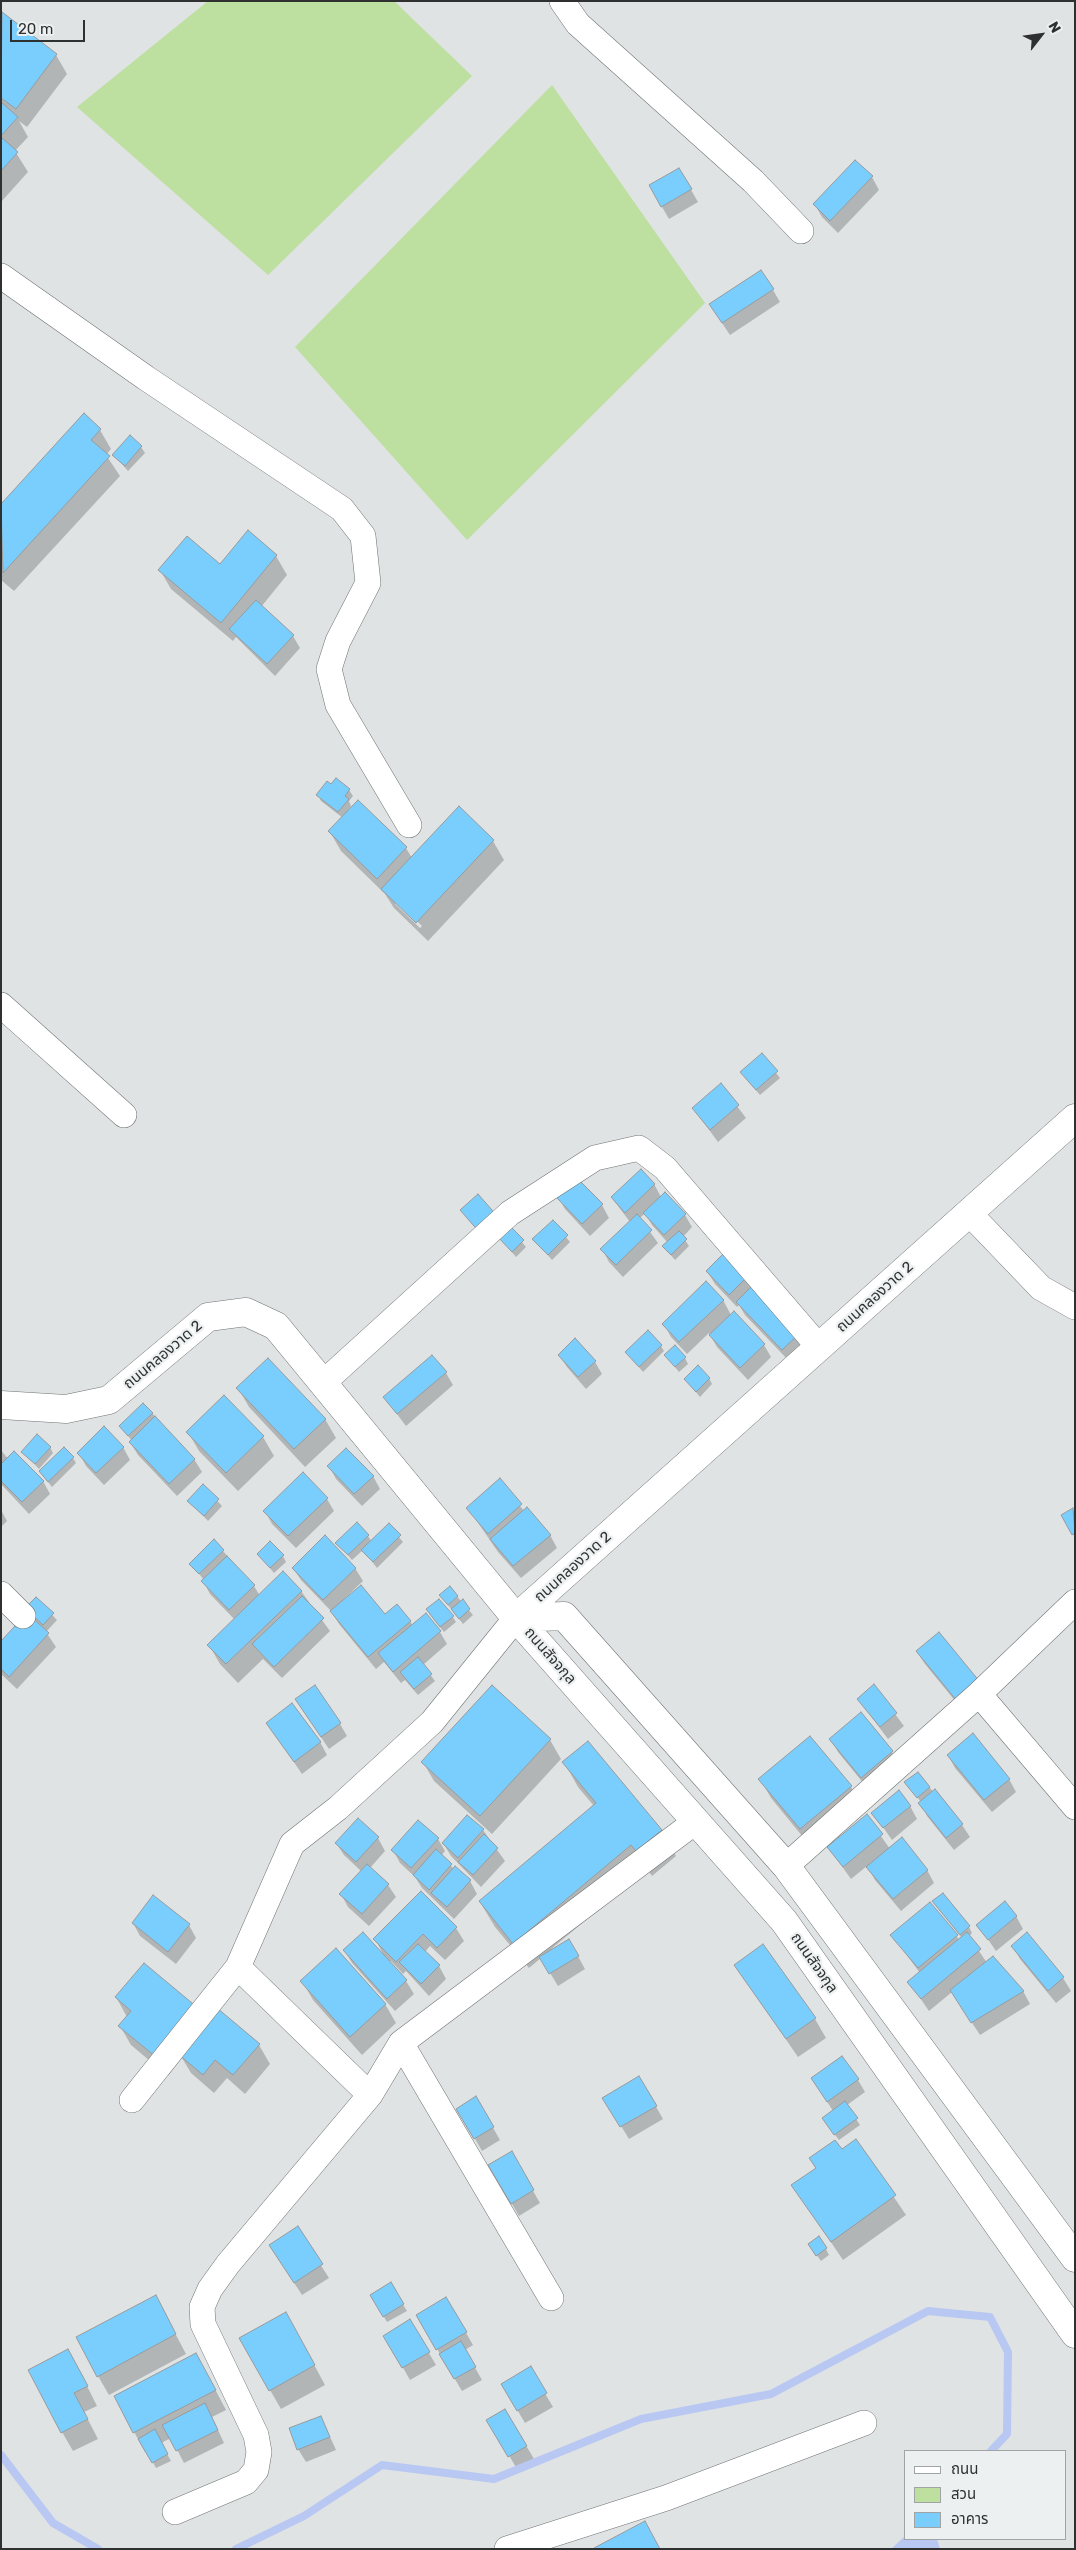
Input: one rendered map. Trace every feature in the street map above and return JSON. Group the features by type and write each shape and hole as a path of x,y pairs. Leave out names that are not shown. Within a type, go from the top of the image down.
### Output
{"street":[{"path":"562,1 578,24 752,181 800,231"},
{"path":"1,276 146,378 342,509 363,536 368,583 338,641 329,669 338,705 409,825"},
{"path":"1,1005 124,1115"},
{"name":"ถนนคลองวาด 2","path":"1,1405 66,1409 109,1400 208,1317 246,1312 276,1326 324,1382 516,1618 1075,1118"},
{"path":"324,1382 510,1213 595,1158 638,1148 665,1168 820,1347"},
{"path":"969,1213 1041,1288 1075,1307"},
{"path":"1,1594 23,1616"},
{"path":"786,1866 979,1694 1075,1602"},
{"name":"ถนนสัจจกุล","path":"516,1618 564,1616 786,1866 1075,2258"},
{"path":"132,2100 238,1967 292,1844 338,1808 432,1722 516,1618"},
{"name":"ถนนสัจจกุล","path":"516,1618 784,1921 1075,2334"},
{"path":"979,1694 1075,1807"},
{"path":"175,2512 246,2482 256,2470 259,2452 256,2435 203,2324 202,2307 210,2289 250,2236 370,2095 401,2043 695,1822"},
{"path":"238,1967 370,2095"},
{"path":"401,2043 552,2298"},
{"path":"507,2549 666,2498 864,2422"}],"green space":[{"path":"208,1 394,1 472,76 268,275 77,107"},
{"path":"552,85 705,303 467,540 295,347"}],"water":[{"path":"904,2537 904,2540 937,2540 940,2549 891,2549"}],"building":[{"path":"2,12 57,54 16,109 1,98"},
{"path":"1,102 18,117 1,136"},
{"path":"1,137 18,152 1,171"},
{"path":"855,160 873,176 830,221 813,204"},
{"path":"679,168 692,189 661,207 649,185"},
{"path":"761,270 774,289 722,323 709,304"},
{"path":"84,413 101,429 91,440 110,456 3,573 1,504"},
{"path":"130,435 142,446 125,466 112,455"},
{"path":"248,530 277,555 221,623 158,570 187,536 220,564"},
{"path":"256,600 294,635 267,664 229,629"},
{"path":"336,778 350,789 345,796 349,799 338,812 316,795 327,781 331,784"},
{"path":"358,800 407,847 377,879 328,831"},
{"path":"459,806 494,840 416,923 381,889"},
{"path":"762,1053 778,1071 756,1090 740,1072"},
{"path":"721,1083 739,1105 710,1130 692,1108"},
{"path":"641,1169 655,1184 625,1213 611,1197"},
{"path":"576,1177 603,1204 582,1224 556,1197"},
{"path":"665,1192 686,1214 664,1235 643,1213"},
{"path":"478,1194 499,1218 481,1234 460,1210"},
{"path":"637,1214 652,1230 616,1265 600,1249"},
{"path":"553,1220 568,1235 548,1255 532,1239"},
{"path":"508,1224 524,1240 512,1252 496,1235"},
{"path":"679,1231 687,1239 671,1255 662,1246"},
{"path":"727,1250 750,1274 729,1295 706,1271"},
{"path":"706,1281 724,1300 679,1342 662,1324"},
{"path":"755,1283 801,1332 782,1350 736,1302"},
{"path":"734,1311 765,1344 740,1368 709,1335"},
{"path":"648,1330 662,1345 639,1367 625,1352"},
{"path":"575,1338 596,1361 578,1377 558,1355"},
{"path":"675,1345 686,1357 675,1367 664,1355"},
{"path":"432,1355 447,1372 397,1414 383,1397"},
{"path":"268,1358 326,1419 294,1449 236,1388"},
{"path":"698,1365 710,1378 696,1392 684,1379"},
{"path":"224,1395 264,1436 226,1473 186,1432"},
{"path":"143,1403 153,1413 128,1436 119,1426"},
{"path":"155,1416 195,1459 169,1484 129,1442"},
{"path":"104,1426 124,1447 96,1473 77,1453"},
{"path":"37,1434 51,1447 35,1464 21,1452"},
{"path":"64,1447 74,1457 48,1482 39,1471"},
{"path":"346,1448 374,1476 354,1494 327,1466"},
{"path":"14,1451 44,1481 22,1502 1,1481 1,1464"},
{"path":"303,1472 328,1498 288,1536 263,1511"},
{"path":"500,1478 522,1504 488,1534 466,1508"},
{"path":"203,1484 219,1499 204,1516 187,1501"},
{"path":"527,1507 551,1535 513,1566 490,1539"},
{"path":"1073,1508 1075,1533 1072,1535 1061,1515"},
{"path":"357,1522 369,1535 348,1555 335,1543"},
{"path":"389,1523 401,1535 373,1562 361,1550"},
{"path":"325,1535 356,1568 323,1600 292,1568"},
{"path":"214,1539 224,1550 199,1574 189,1564"},
{"path":"270,1541 284,1555 270,1568 257,1554"},
{"path":"227,1556 255,1585 229,1610 201,1581"},
{"path":"283,1571 302,1591 226,1664 207,1645"},
{"path":"361,1585 385,1614 397,1604 411,1621 368,1657 330,1611"},
{"path":"450,1586 458,1596 448,1605 439,1595"},
{"path":"302,1596 324,1618 274,1667 252,1644"},
{"path":"36,1597 54,1613 43,1625 25,1608"},
{"path":"439,1599 454,1616 440,1627 426,1609"},
{"path":"463,1599 470,1609 459,1619 451,1609"},
{"path":"27,1613 49,1633 9,1677 1,1669 1,1641"},
{"path":"426,1613 441,1631 393,1672 378,1653"},
{"path":"939,1632 980,1682 957,1701 916,1651"},
{"path":"418,1657 432,1674 414,1689 400,1672"},
{"path":"874,1684 897,1713 880,1727 857,1699"},
{"path":"315,1685 341,1723 321,1737 295,1699"},
{"path":"492,1685 551,1739 480,1816 421,1762"},
{"path":"292,1703 321,1742 294,1762 266,1723"},
{"path":"861,1712 893,1751 861,1778 829,1739"},
{"path":"973,1733 1010,1779 984,1800 947,1755"},
{"path":"810,1736 852,1786 800,1829 758,1779"},
{"path":"588,1741 662,1830 636,1851 631,1845 513,1944 479,1901 596,1803 562,1762"},
{"path":"918,1772 930,1787 917,1798 904,1782"},
{"path":"935,1789 963,1824 946,1838 918,1803"},
{"path":"899,1790 911,1806 883,1828 871,1813"},
{"path":"867,1814 883,1834 843,1867 827,1847"},
{"path":"467,1815 484,1829 458,1858 442,1843"},
{"path":"358,1818 379,1837 356,1862 335,1843"},
{"path":"418,1820 439,1838 411,1868 391,1850"},
{"path":"484,1834 498,1848 473,1875 458,1862"},
{"path":"902,1837 928,1870 893,1899 866,1867"},
{"path":"436,1849 452,1864 429,1890 413,1875"},
{"path":"367,1864 389,1884 362,1914 339,1894"},
{"path":"455,1866 471,1880 447,1907 431,1893"},
{"path":"421,1891 457,1927 437,1948 423,1934 396,1962 373,1939"},
{"path":"943,1893 970,1926 960,1935 932,1901"},
{"path":"153,1895 190,1924 168,1952 132,1923"},
{"path":"1005,1901 1017,1916 988,1940 976,1925"},
{"path":"930,1902 958,1935 918,1968 890,1935"},
{"path":"363,1932 407,1980 387,1999 343,1950"},
{"path":"967,1932 981,1949 921,1999 907,1982"},
{"path":"1027,1932 1064,1977 1048,1991 1011,1946"},
{"path":"569,1939 579,1956 549,1974 539,1957"},
{"path":"418,1944 440,1965 421,1984 399,1962"},
{"path":"763,1944 816,2018 786,2039 734,1965"},
{"path":"336,1948 386,2004 350,2037 300,1981"},
{"path":"993,1956 1024,1991 971,2023 950,1990"},
{"path":"144,1963 198,2008 156,2057 118,2026 131,2011 115,1997"},
{"path":"217,2008 260,2044 233,2075 215,2060 203,2075 178,2054"},
{"path":"842,2056 859,2079 827,2102 811,2078"},
{"path":"639,2076 657,2106 620,2127 602,2098"},
{"path":"476,2096 494,2127 474,2139 456,2109"},
{"path":"845,2101 858,2118 834,2135 822,2118"},
{"path":"856,2139 896,2195 831,2242 791,2185 816,2168 809,2158 835,2140 842,2149"},
{"path":"512,2151 534,2190 511,2204 488,2165"},
{"path":"298,2226 323,2264 294,2283 269,2245"},
{"path":"819,2236 827,2248 816,2256 808,2244"},
{"path":"391,2282 404,2304 383,2317 370,2295"},
{"path":"156,2295 176,2334 97,2377 76,2337"},
{"path":"446,2297 467,2332 436,2350 416,2315"},
{"path":"286,2312 315,2365 269,2391 239,2338"},
{"path":"410,2319 430,2352 402,2368 383,2336"},
{"path":"461,2341 476,2367 454,2379 439,2354"},
{"path":"68,2349 88,2386 74,2393 88,2419 61,2433 28,2370"},
{"path":"196,2353 216,2390 133,2433 114,2396"},
{"path":"531,2366 547,2393 517,2411 501,2384"},
{"path":"205,2403 218,2430 176,2451 162,2425"},
{"path":"505,2409 527,2446 508,2457 486,2420"},
{"path":"321,2416 330,2437 297,2450 289,2428"},
{"path":"155,2429 168,2454 152,2463 138,2439"},
{"path":"645,2521 660,2549 594,2549 594,2548"}],"waterway":[{"path":"236,2549 304,2516 382,2465 494,2479 641,2419 771,2394 928,2311 990,2317 1008,2352 1007,2434 992,2450"},
{"path":"1,2455 53,2523 98,2549"}]}
